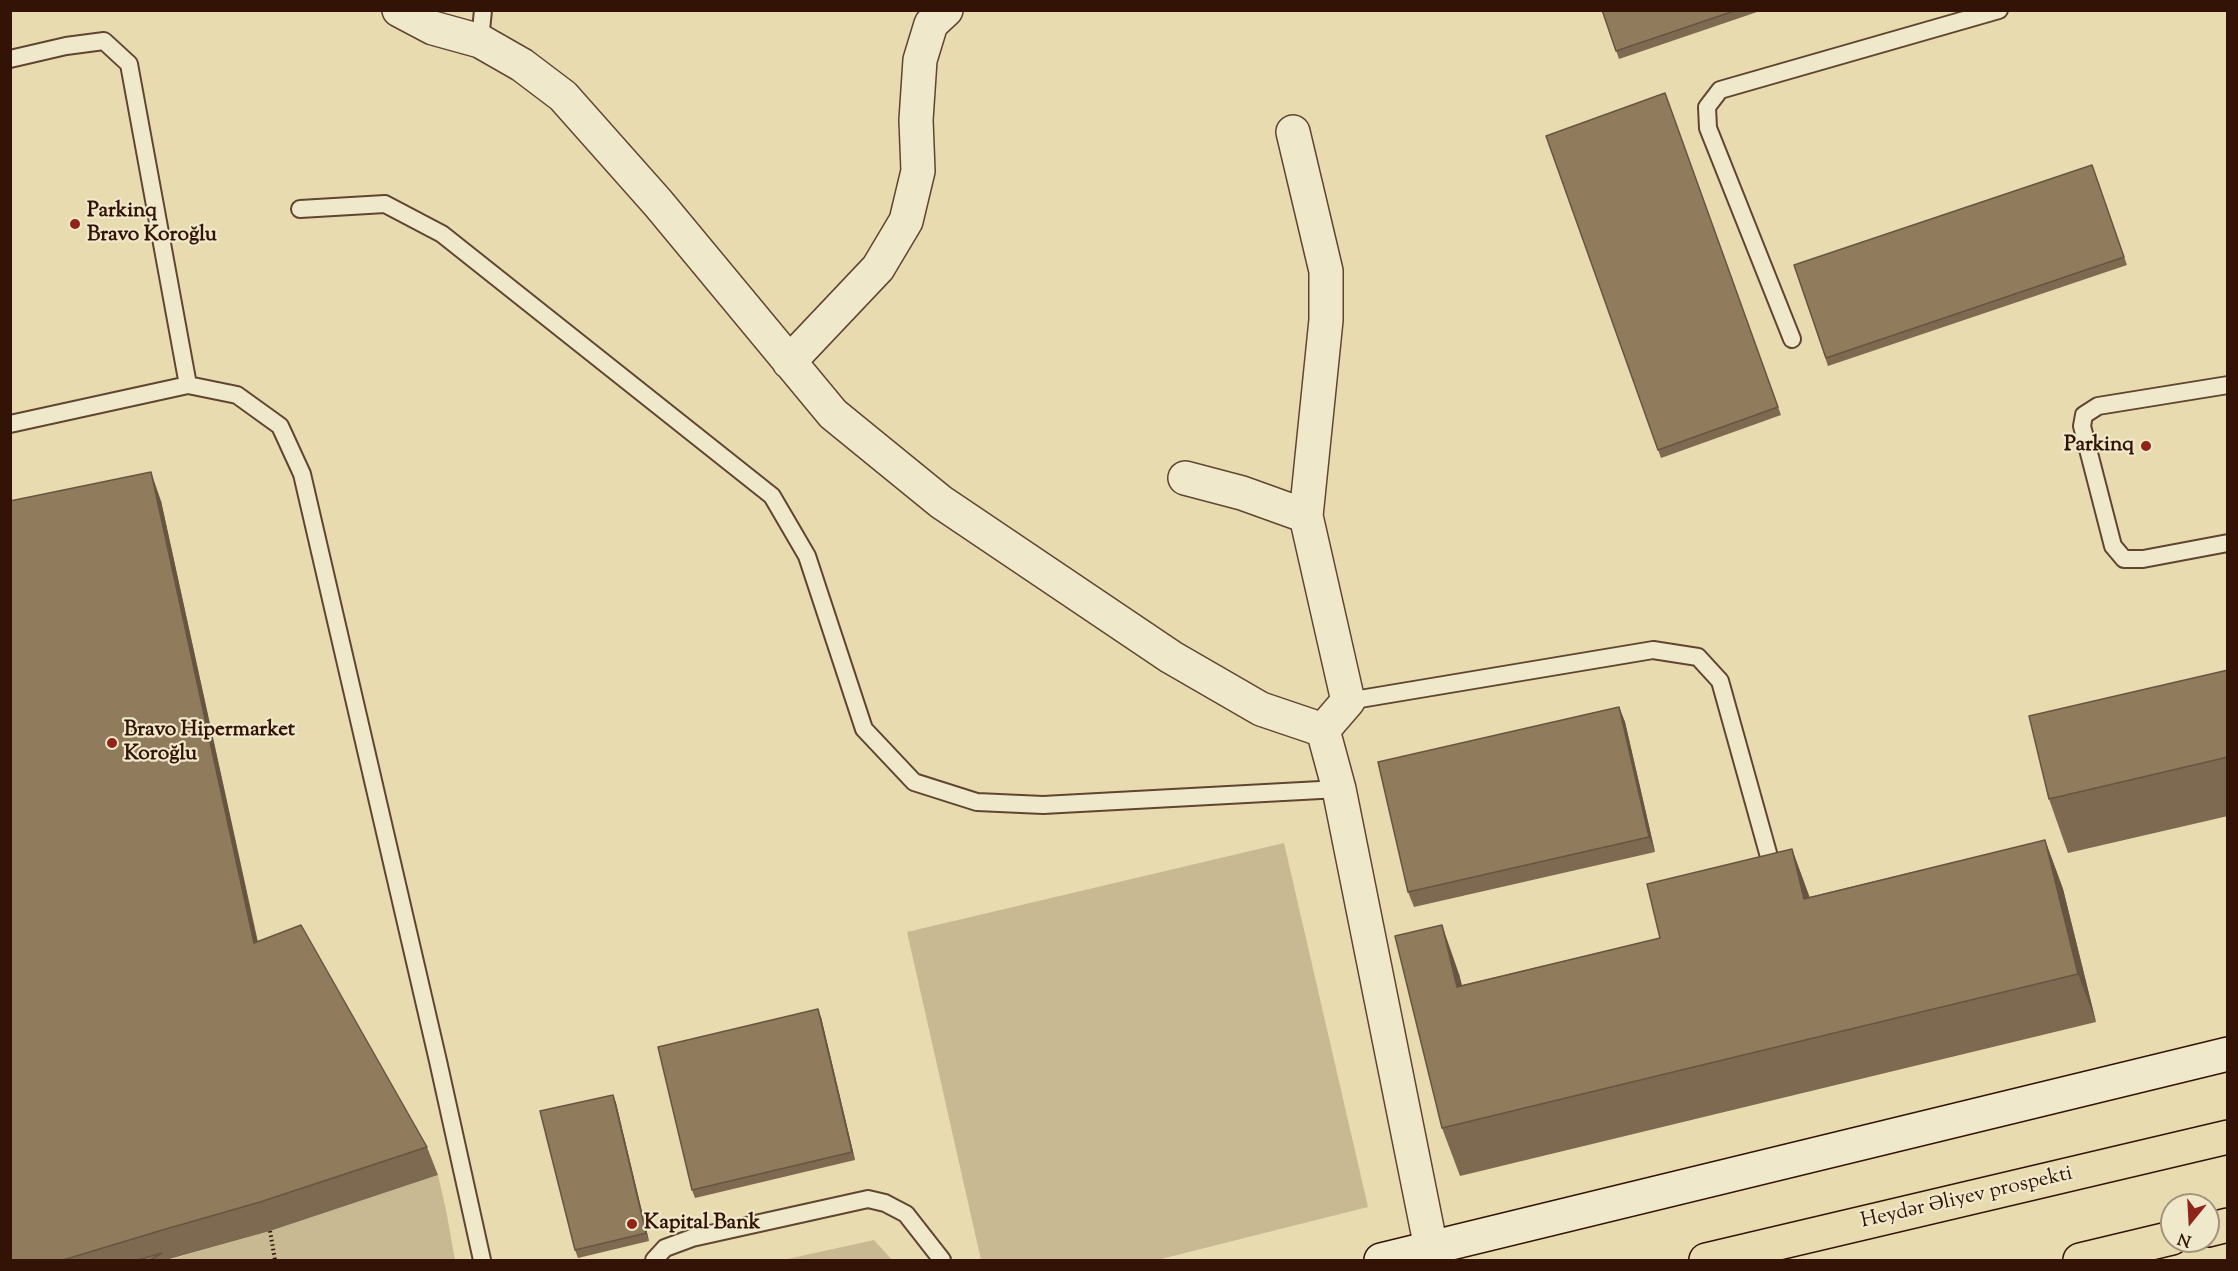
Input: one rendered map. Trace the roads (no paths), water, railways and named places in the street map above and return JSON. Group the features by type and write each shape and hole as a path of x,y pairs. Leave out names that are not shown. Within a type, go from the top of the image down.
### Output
{"highway":[{"name":"Heydər Əliyev prospekti","path":"1706,1260 2228,1137"},
{"path":"2080,1260 2160,1241"}],"street":[{"path":"399,10 433,27 481,26 522,64 563,96 658,203 832,414 941,502 1171,657 1261,709 1323,730"},
{"path":"789,362 878,268 906,222 918,171 916,120 920,60 932,24 946,10"},
{"path":"1293,132 1326,271 1326,320 1306,516 1348,701 1323,730"},
{"path":"1185,478 1242,493 1306,516"},
{"path":"1323,730 1339,789 1431,1248"},
{"path":"1381,1260 2228,1054"}],"lane":[{"path":"1792,339 1708,128 1707,107 1720,90 1999,10"},
{"path":"10,59 104,40 129,64 188,385"},
{"path":"300,209 385,204 442,234 772,496 807,556 864,729 914,782 977,802 1043,805 1339,789"},
{"path":"10,424 188,385 237,395 280,426 302,474 436,1049 482,1260"},
{"path":"2228,385 2098,406 2084,415 2082,426 2113,546 2124,559 2143,559 2228,543"},
{"path":"1348,701 1653,650 1698,657 1720,681 1773,872"},
{"path":"654,1260 665,1248 692,1238 868,1199 885,1203 906,1214 942,1260"}],"place":[{"name":"Parkinq Bravo Koroğlu","path":"75,224"},
{"name":"Parkinq","path":"2146,446"},
{"name":"Bravo Hipermarket Koroğlu","path":"112,743"},
{"name":"Kapital Bank","path":"632,1224"}]}
